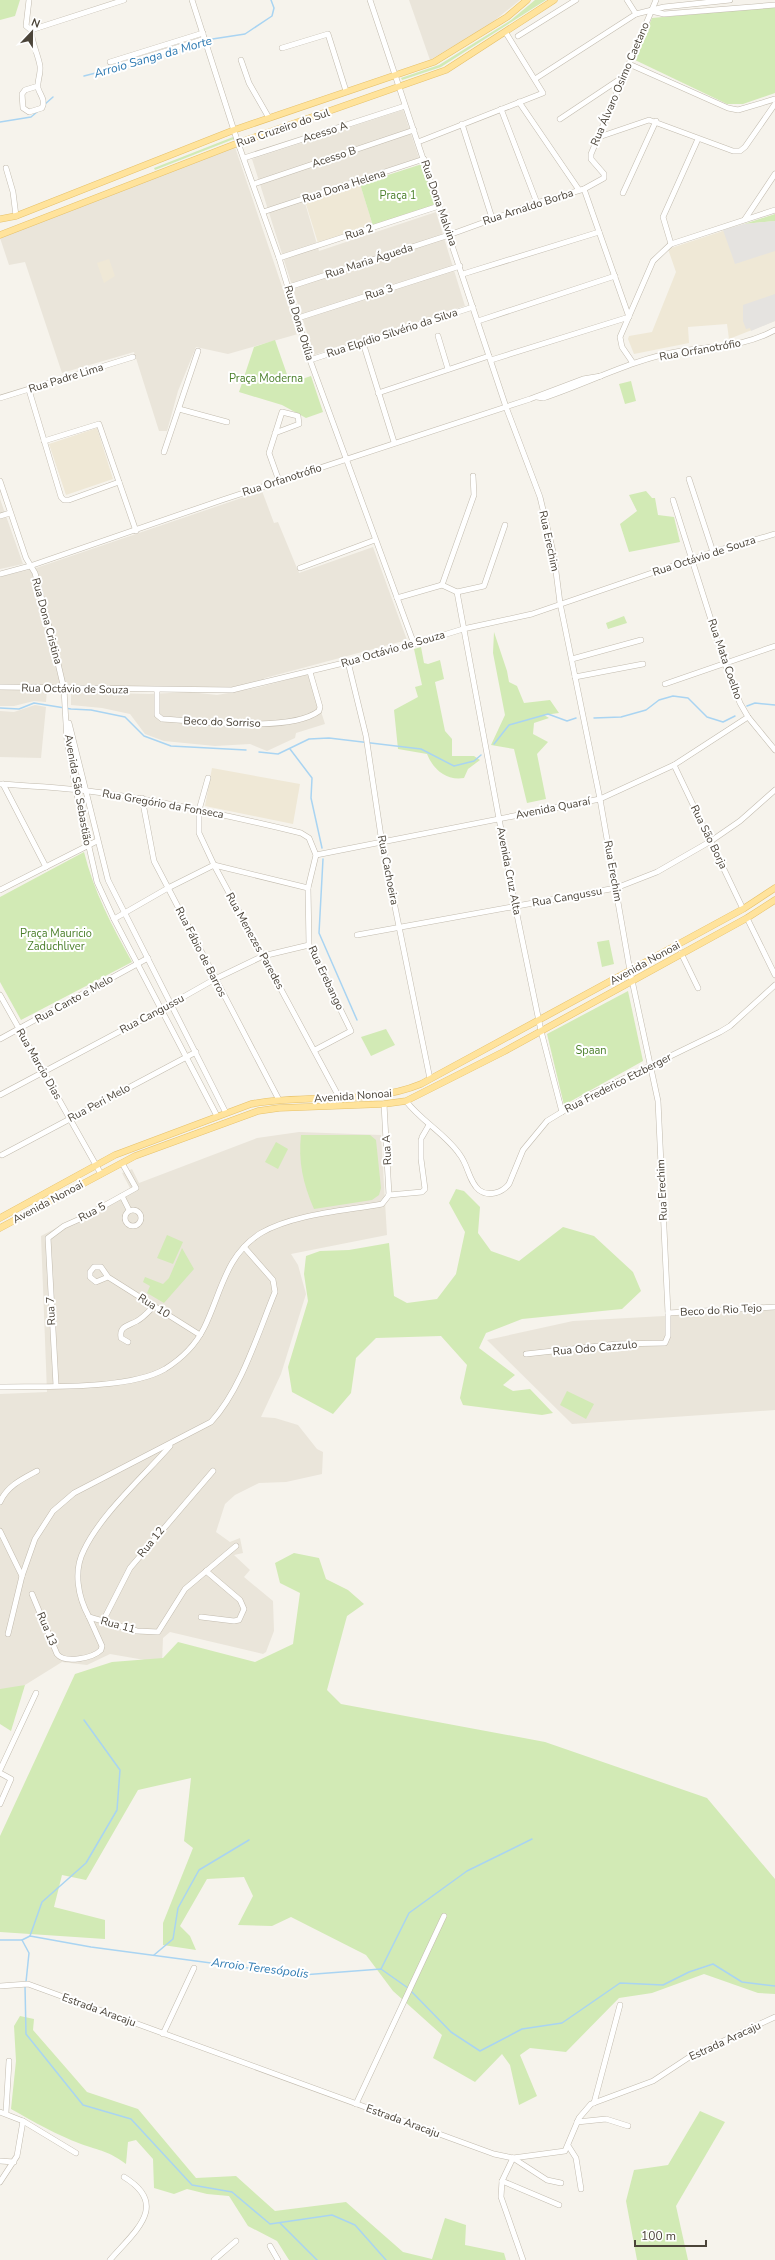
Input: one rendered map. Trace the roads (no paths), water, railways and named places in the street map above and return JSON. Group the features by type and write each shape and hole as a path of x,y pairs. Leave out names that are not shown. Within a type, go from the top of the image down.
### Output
{"main road":[{"name":"Rua Cruzeiro do Sul","path":"0,219 16,216 234,130 434,62 507,17 527,0"},
{"name":"Rua Cruzeiro do Sul","path":"0,235 238,143 399,88 446,70 506,33 554,0"},
{"name":"Avenida Nonoai","path":"0,1218 115,1155 251,1104 278,1100 394,1094 430,1079 743,909 775,888"},
{"name":"Avenida Nonoai","path":"0,1228 122,1163 203,1131 265,1110 384,1104 406,1100 541,1031 747,918 775,900"},
{"path":"203,1131 205,1126 225,1117 226,1113"}],"street":[{"path":"29,0 26,26 31,30 32,41 39,59 41,74 38,86 43,100 42,108 29,112 23,108 22,94 25,90 38,86"},
{"path":"31,30 108,2 124,0"},
{"name":"Rua Dona Otília","path":"192,0 238,143 254,184 289,287 310,360 414,644"},
{"name":"Rua Dona Malvina","path":"370,0 394,75 463,274 506,407"},
{"path":"518,36 576,0"},
{"path":"627,0 636,14"},
{"name":"Rua Álvaro Osimo Caetano","path":"605,176 590,156 650,11 656,0"},
{"path":"535,79 636,14 664,6 730,0"},
{"path":"723,1 724,10"},
{"path":"650,11 664,14 775,5"},
{"path":"110,62 203,33"},
{"path":"418,142 543,92 506,33"},
{"path":"282,48 328,34 346,91"},
{"path":"112,68 205,39"},
{"path":"241,60 249,83 269,118"},
{"path":"629,64 728,108 738,110 775,99"},
{"path":"560,119 623,77"},
{"path":"519,102 582,189 615,276 628,317"},
{"path":"599,137 648,120 656,121 698,139 733,151 740,151 745,147 775,104"},
{"name":"Acesso A","path":"244,158 405,106"},
{"path":"501,109 537,203"},
{"path":"623,193 656,121"},
{"path":"462,124 492,218"},
{"name":"Acesso B","path":"254,184 414,130"},
{"path":"670,244 663,217 698,139"},
{"name":"Rua Dona Helena","path":"263,212 424,159"},
{"path":"6,168 13,192 16,216"},
{"path":"745,219 775,174"},
{"name":"Rua Arnaldo Borba","path":"449,235 492,218 582,189 605,176"},
{"name":"Rua 2","path":"279,258 439,206"},
{"path":"633,363 622,348 620,337 653,261 670,244 775,210"},
{"path":"463,274 599,232"},
{"name":"Rua Maria Águeda","path":"289,287 449,235"},
{"name":"Rua 3","path":"298,318 460,266"},
{"path":"478,321 615,276"},
{"name":"Rua Elpídio Silvério da Silva","path":"310,360 473,307"},
{"path":"378,393 448,369 628,317"},
{"name":"Rua Orfanotrófio","path":"0,574 30,566 136,531 394,442 536,397 543,398 564,391 633,363 681,351 730,346 764,336 775,330"},
{"path":"438,336 448,369"},
{"path":"365,349 394,442"},
{"path":"164,452 198,350"},
{"name":"Rua Padre Lima","path":"0,398 133,358"},
{"path":"29,390 61,497 64,500 69,500 118,482"},
{"name":"Rua Erechim","path":"506,407 540,497 554,556 560,603 600,799 630,971 658,1101 668,1313 668,1336 665,1343"},
{"path":"179,409 227,422"},
{"path":"275,433 299,424 299,418 296,415 282,412 275,433 270,453 279,481"},
{"path":"44,441 99,424 136,531"},
{"path":"442,585 474,495 473,476"},
{"path":"689,479 713,552"},
{"name":"Rua Dona Cristina","path":"0,481 10,513 30,566 35,573 64,689 67,718"},
{"name":"Rua Mata Coelho","path":"673,500 725,664 740,703 748,717 775,750"},
{"path":"0,516 10,513"},
{"path":"397,598 442,585 457,592 484,586 505,525"},
{"name":"Rua Octávio de Souza","path":"0,687 232,690 348,662 463,629 532,614 560,603 713,552 775,534"},
{"path":"300,568 375,540"},
{"name":"Avenida Cruz Alta","path":"457,592 515,905 541,1031 562,1112"},
{"path":"572,659 641,640"},
{"path":"665,684 775,646"},
{"name":"Rua Cachoeira","path":"348,662 366,736 382,843 430,1079"},
{"path":"575,676 643,664"},
{"name":"Beco do Sorriso","path":"157,690 157,715 162,719 256,724 288,721 319,711 320,707 310,672"},
{"name":"Avenida Quaraí","path":"316,855 600,799 674,765 748,717"},
{"name":"Avenida São Sebastião","path":"67,718 67,741 76,790 97,882 114,919 187,1056 217,1116"},
{"name":"Avenida São Sebastião","path":"67,718 74,738 108,880 123,913 172,1004 226,1113"},
{"name":"Rua São Borja","path":"674,765 743,909"},
{"name":"Rua Menezes Paredes","path":"208,778 200,810 199,833 214,865 340,1097"},
{"path":"2,784 46,867"},
{"name":"Rua Gregório da Fonseca","path":"2,784 86,790 142,798 200,810 301,833 309,838 316,855"},
{"name":"Rua Cangussu","path":"357,935 515,905 616,888 657,872 711,841 740,821 775,790"},
{"name":"Rua Fábio de Barros","path":"142,798 154,861 278,1100"},
{"path":"0,890 88,844 98,841"},
{"name":"Rua Erebango","path":"315,1050 351,1031 309,944 308,888 316,855"},
{"path":"114,919 168,888 214,865 308,888"},
{"path":"747,918 775,975"},
{"name":"Rua Cangussu","path":"0,1095 172,1004 215,979 263,956 309,944"},
{"path":"681,954 698,988"},
{"name":"Rua Canto e Melo","path":"0,1039 148,958"},
{"name":"Rua Frederico Etzberger","path":"406,1100 429,1125 461,1155 473,1183 479,1191 495,1193 506,1188 509,1184 523,1150 536,1132 547,1121 651,1064 720,1032 730,1026 775,985"},
{"name":"Rua Marcio Dias","path":"0,995 18,1030 71,1119 101,1174"},
{"name":"Rua Peri Melo","path":"2,1155 196,1052"},
{"name":"Rua A","path":"384,1104 389,1195"},
{"path":"0,1387 112,1384 146,1377 164,1369 184,1354 200,1334 223,1278 244,1247 260,1234 287,1221 382,1204 389,1195 422,1192 425,1189 421,1159 422,1138 429,1125"},
{"name":"Rua 5","path":"48,1238 64,1226 136,1188 122,1163"},
{"path":"122,1196 129,1210"},
{"name":"Rua 7","path":"48,1238 56,1385"},
{"path":"8,1634 22,1576 35,1539 53,1511 74,1493 210,1422 221,1411 234,1390 275,1292 273,1280 244,1247"},
{"name":"Rua 10","path":"108,1277 200,1334"},
{"path":"128,1342 121,1338 121,1330 124,1326 138,1321 154,1306"},
{"name":"Beco do Rio Tejo","path":"668,1313 775,1307"},
{"name":"Rua Odo Cazzulo","path":"526,1354 617,1344 665,1343"},
{"name":"Rua 11","path":"172,1443 99,1527 83,1550 78,1570 78,1589 89,1617 137,1631 158,1632 185,1589 236,1546"},
{"path":"0,1502 4,1492 21,1479 37,1471"},
{"name":"Rua 12","path":"103,1621 130,1568 213,1471"},
{"path":"0,1531 22,1576"},
{"path":"201,1617 234,1621 239,1620 244,1609 240,1600 206,1571"},
{"name":"Rua 13","path":"32,1594 57,1654 64,1659 86,1657 101,1650 102,1646 89,1617"},
{"path":"0,1770 36,1693"},
{"path":"0,1773 11,1779 0,1804"},
{"path":"356,2104 444,1916"},
{"path":"163,2034 194,1968"},
{"name":"Estrada Aracaju","path":"0,1986 28,1984 494,2154 513,2158 565,2151 569,2147 577,2122 594,2102 653,2081 690,2056 775,2017"},
{"path":"594,2102 620,2005"},
{"path":"10,2061 3,2112 23,2121 76,2153"},
{"path":"577,2122 606,2119 628,2126"},
{"path":"0,2182 14,2162 20,2146 23,2121"},
{"path":"569,2147 576,2158 581,2189"},
{"path":"523,2260 501,2197 502,2181 513,2158 547,2180 560,2183"},
{"path":"0,2161 14,2162"},
{"path":"110,2260 142,2222 148,2203 145,2194 135,2184 124,2177"},
{"path":"502,2181 559,2205"},
{"path":"214,2260 236,2242"},
{"path":"270,2246 278,2260"}],"waterway":[{"name":"Arroio Sanga da Morte","path":"206,40 245,34 272,16 274,8 271,0"},
{"name":"Arroio Sanga da Morte","path":"84,76 111,69"},
{"name":"Arroio Sanga da Morte","path":"44,105 53,97"},
{"name":"Arroio Sanga da Morte","path":"0,122 31,117 37,112"},
{"path":"594,718 621,717 646,710 659,700 673,696 688,698 707,717 723,722 735,716"},
{"path":"0,708 19,709 34,703 71,709 91,710 125,717 144,736 171,746 246,750"},
{"path":"747,706 755,703 775,705"},
{"path":"494,744 509,725 548,714 567,721 576,718"},
{"path":"259,752 278,754 309,739 329,738 421,749 454,766 474,761 481,755"},
{"path":"290,749 312,778 311,798 322,848"},
{"path":"323,859 319,933 357,1020"},
{"path":"30,1936 42,1902 86,1863 117,1810 120,1770 84,1720"},
{"path":"381,1969 409,1913 467,1871 532,1839"},
{"path":"154,1955 173,1939 178,1908 199,1870 249,1840"},
{"name":"Arroio Teresópolis","path":"0,1940 22,1940 30,1936 91,1947 302,1975 381,1969 408,1988"},
{"path":"22,1940 29,1953 26,1982"},
{"name":"Arroio Teresópolis","path":"411,1991 451,2032 480,2051 522,2029 562,2023 620,1983 663,1985 689,1972 713,1964 742,1982 775,1986"},
{"path":"25,1986 26,2034 83,2105 131,2119 192,2185 232,2192 270,2224 332,2215 355,2225 386,2260"},
{"path":"280,2223 317,2260"}],"park label":[{"name":"Praça 1","path":"398,195"},
{"name":"Praça Moderna","path":"266,378"},
{"name":"Praça Mauricio Zaduchliver","path":"56,939"},
{"name":"Spaan","path":"591,1050"}]}
